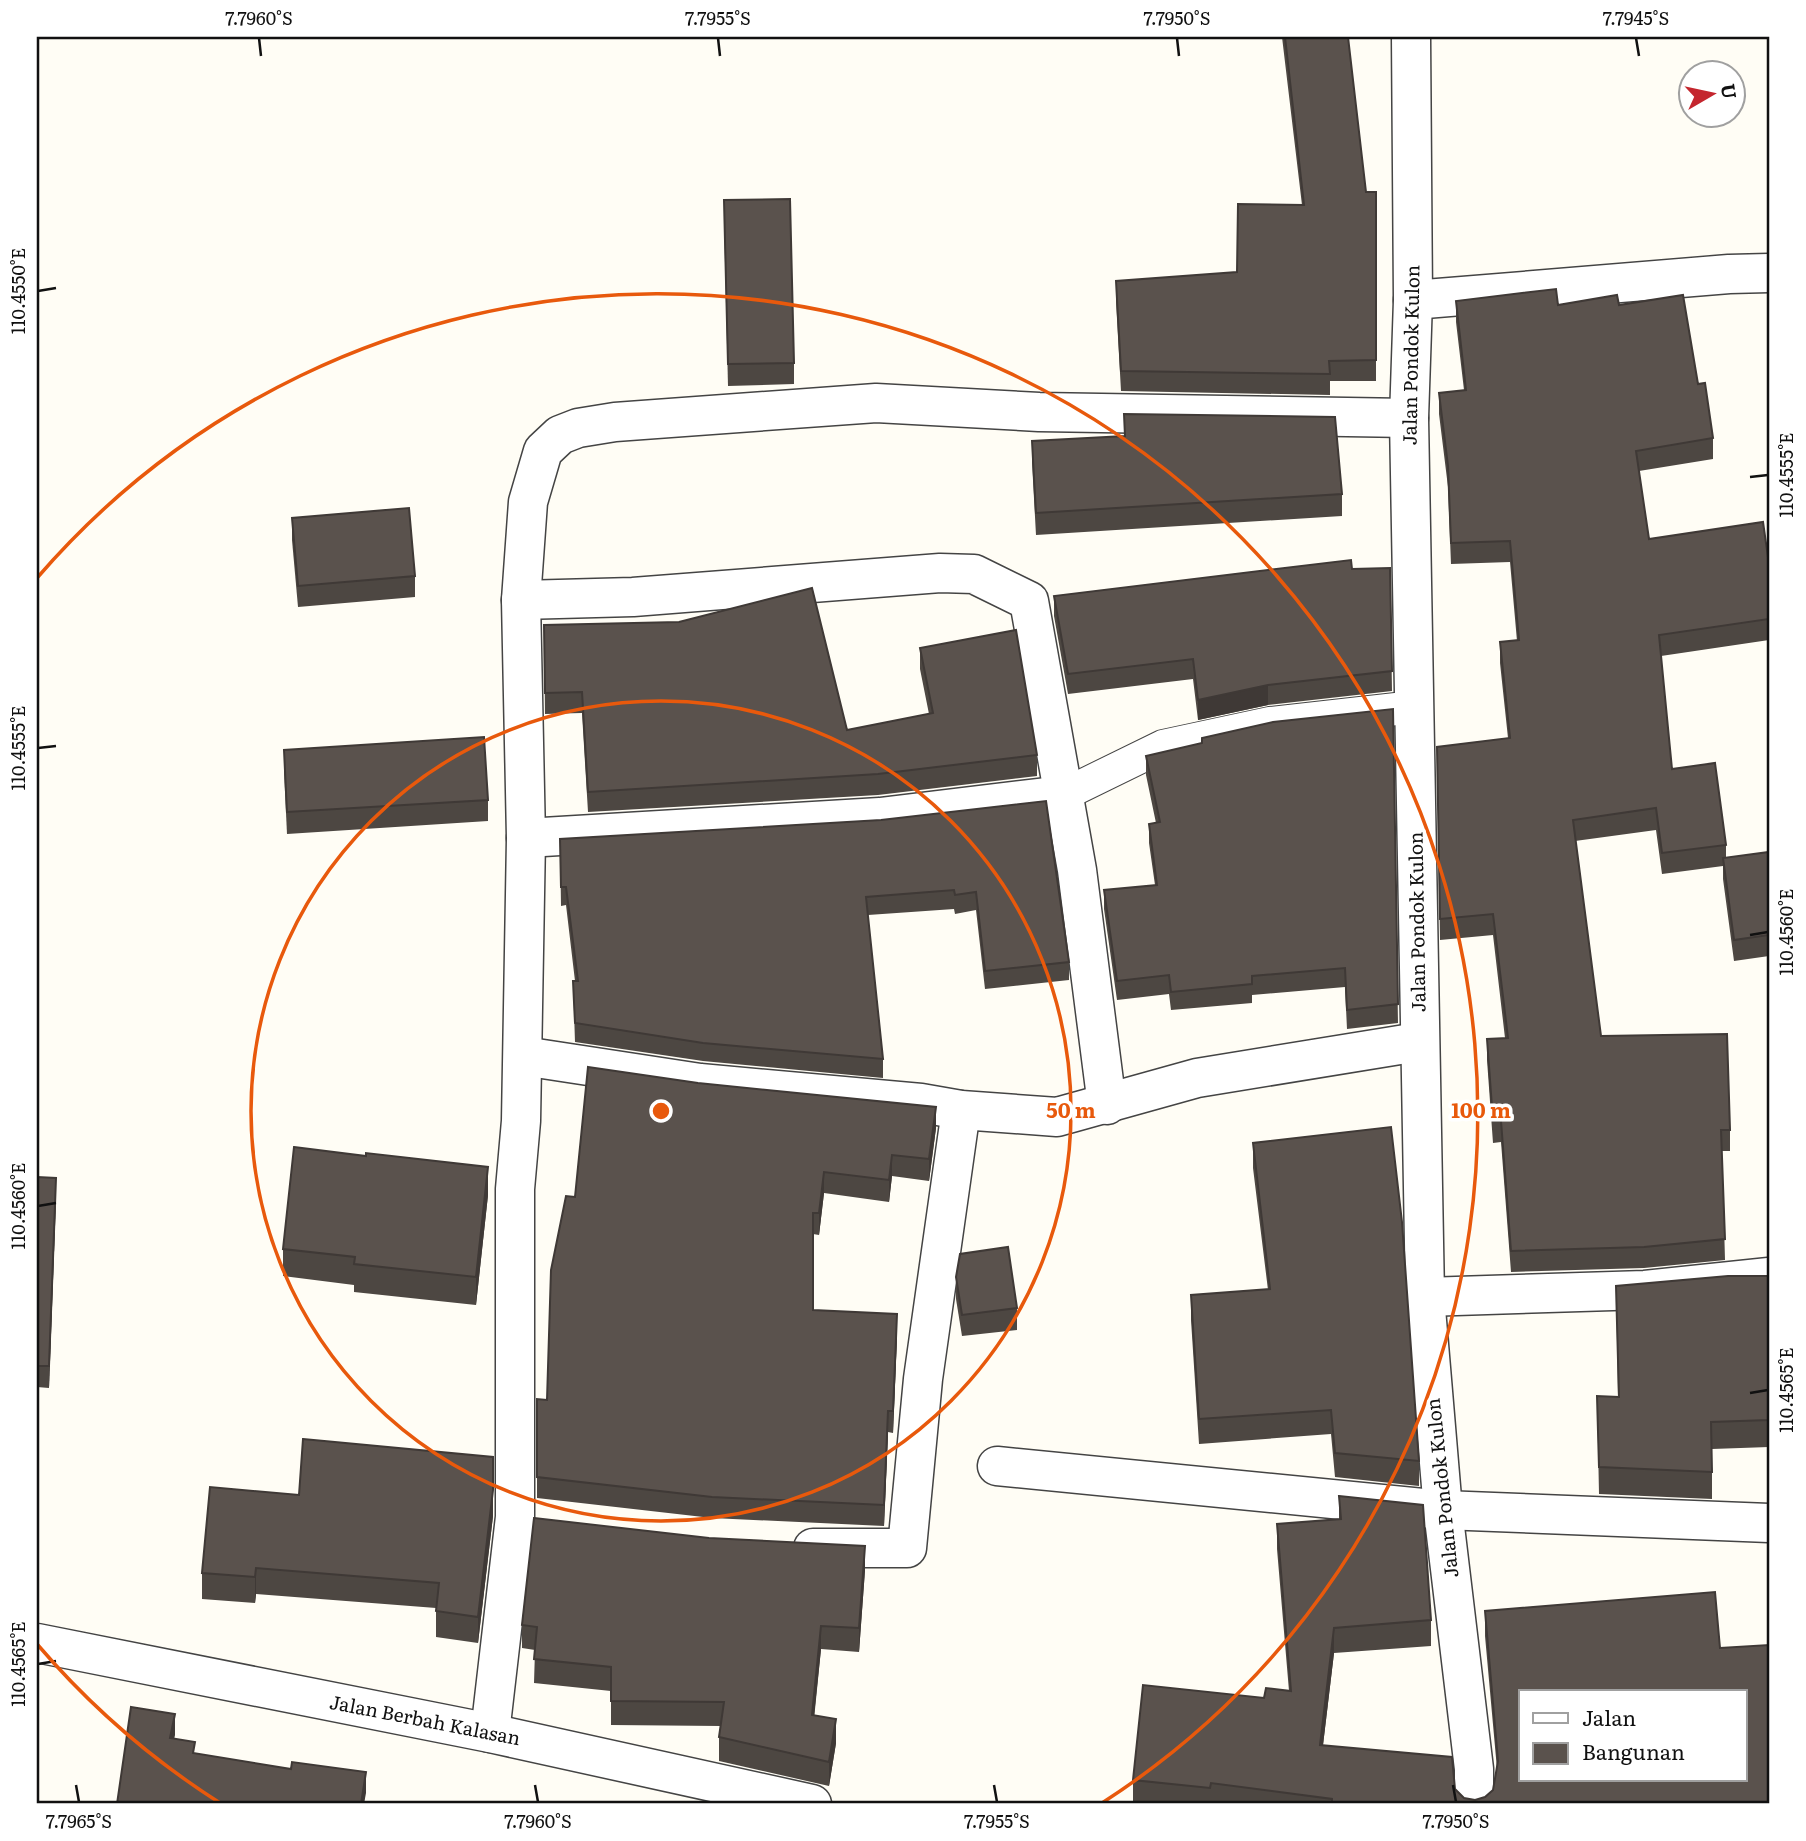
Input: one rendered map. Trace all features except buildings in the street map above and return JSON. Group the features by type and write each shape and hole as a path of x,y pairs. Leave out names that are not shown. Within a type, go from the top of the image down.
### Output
{"street":[{"name":"Jalan Pondok Kulon","path":"1411,37 1413,300 1409,418 1418,1042 1425,1297 1443,1510 1474,1769 1474,1804"},
{"path":"1413,300 1769,273"},
{"path":"490,1732 533,1520 515,1189 523,1056 526,838 521,600 528,502 544,452 560,435 578,428 701,415 876,403 1039,412 1409,418"},
{"path":"521,600 633,597 940,573 974,574 1029,601 1079,884 1107,1105"},
{"path":"526,838 880,817 1063,795"},
{"path":"523,1056 699,1083 921,1103 961,1111 1058,1117 1197,1078 1418,1042"},
{"path":"775,1545 829,1549 907,1548 923,1379 961,1111"},
{"path":"1425,1297 1645,1290 1769,1277"},
{"path":"997,1465 1443,1510 1769,1523"},
{"name":"Jalan Berbah Kalasan","path":"37,1643 490,1732 812,1804"}],"lane":[{"path":"1063,795 1163,746 1269,723 1414,707"}]}
